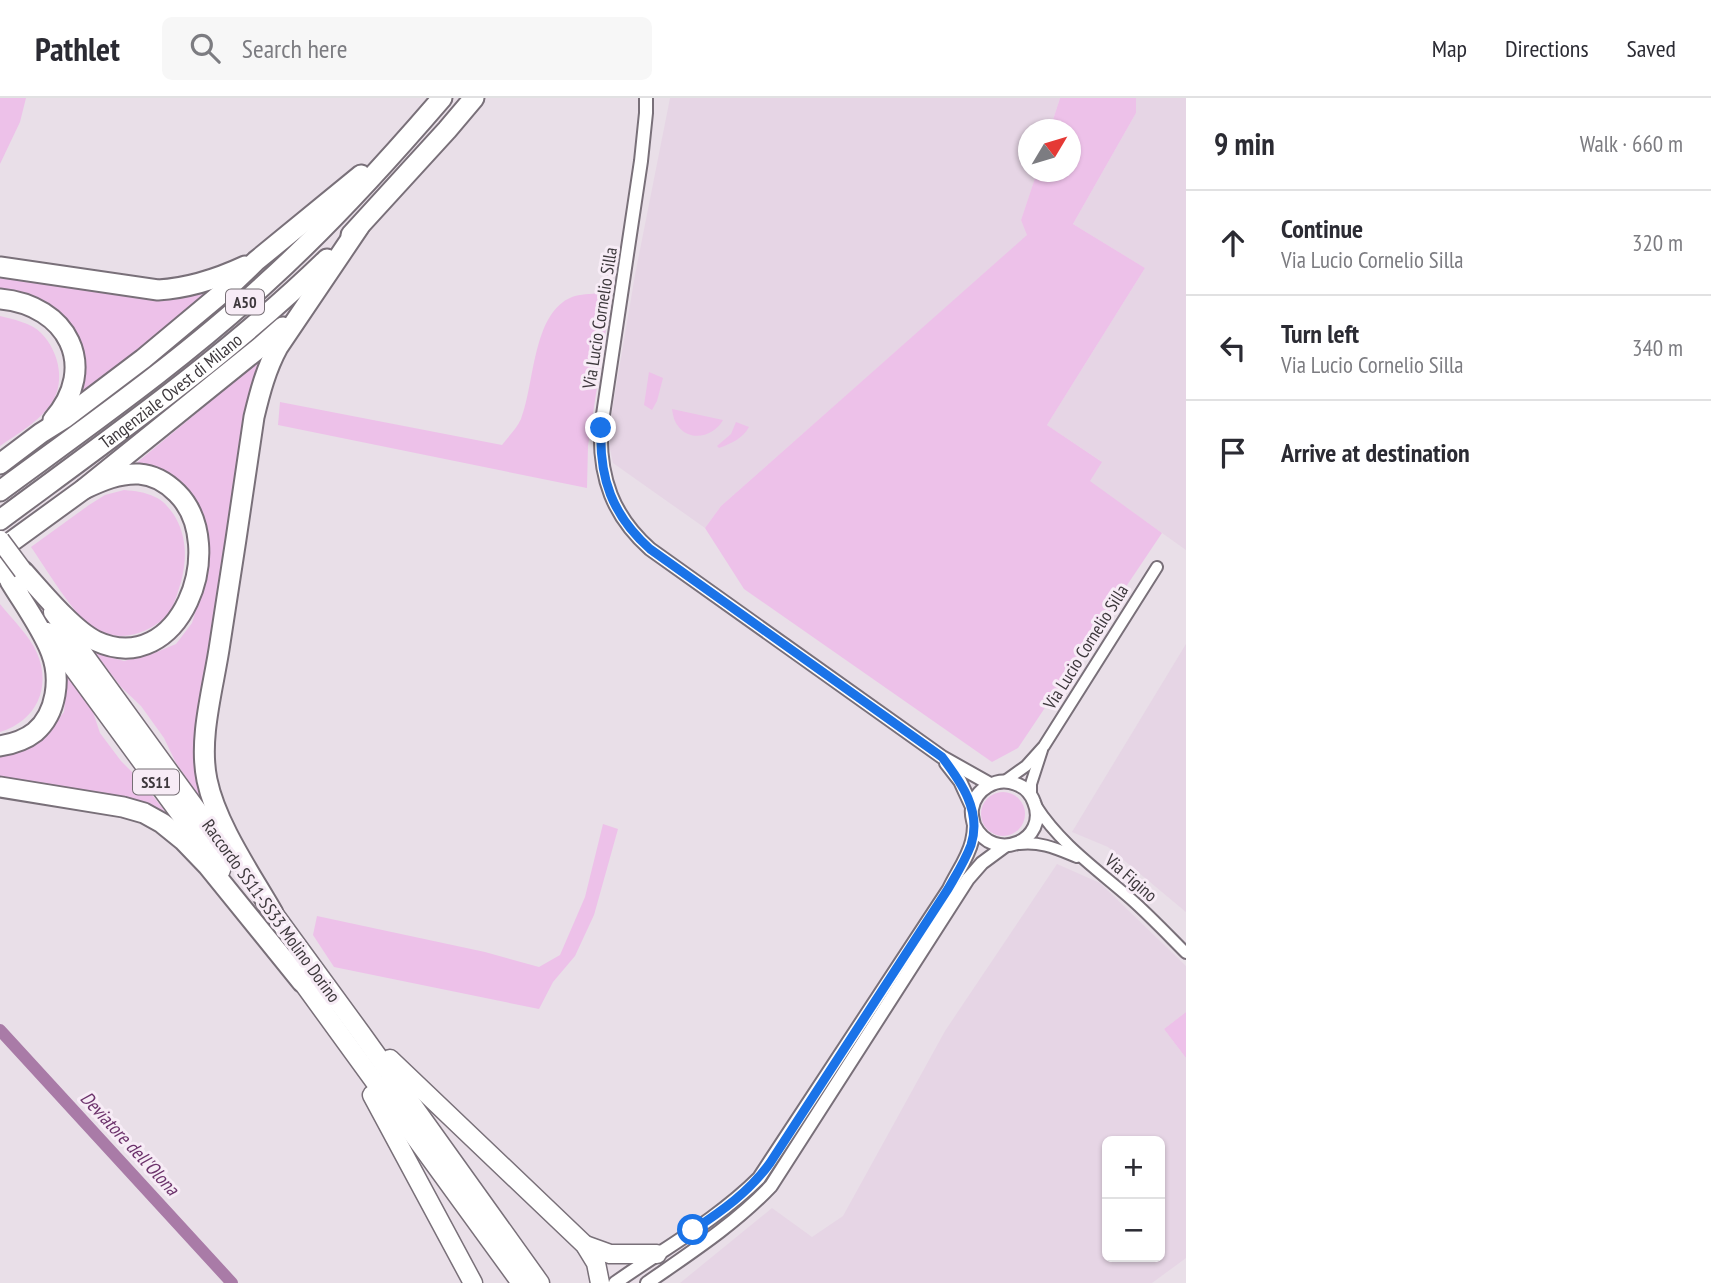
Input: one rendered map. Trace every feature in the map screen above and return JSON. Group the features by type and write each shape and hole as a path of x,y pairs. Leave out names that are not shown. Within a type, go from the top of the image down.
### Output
{"highway":[{"name":"Tangenziale Ovest di Milano","path":"0,491 197,342 256,292 331,221 442,98"},
{"name":"Tangenziale Ovest di Milano","path":"0,520 152,407 279,304 359,227 474,98"},
{"path":"0,464 144,359 256,261 411,135"},
{"path":"273,913 217,811 206,777 204,753 208,715 260,389 268,365 302,309 359,227"},
{"path":"0,267 158,290 200,284 256,261"},
{"path":"0,299 26,305 44,314 66,335 73,350 76,365 71,392 57,415 41,433"},
{"path":"0,550 83,489 259,348 302,309"},
{"path":"11,573 82,633 97,641 123,647 136,646 158,638 178,620 193,589 198,566 197,531 191,512 183,499 170,486 140,474 107,478 83,489"},
{"name":"Raccordo SS11-SS33 Molino Dorino","path":"0,540 11,573 302,982 521,1283"},
{"path":"0,746 16,743 34,732 46,719 53,704 56,687 52,654 11,573"},
{"name":"Raccordo SS11-SS33 Molino Dorino","path":"11,573 273,913 540,1283"},
{"path":"0,787 123,807 144,813 162,823 208,866 302,982"},
{"path":"319,1004 381,1109 473,1283"},
{"path":"361,1033 585,1245 596,1263 600,1283"},
{"path":"585,1245 610,1254 657,1254"}],"street":[{"name":"Via Lucio Cornelio Silla","path":"646,98 641,162 600,448 603,468 615,506 636,536 650,549 942,757 990,784 1005,781 1026,766 1044,746 1157,567"},
{"name":"Via Lucio Cornelio Silla","path":"647,1283 733,1220 771,1186 968,879 982,863 1027,837 1035,825 1031,784 1044,746"},
{"name":"Via Lucio Cornelio Silla","path":"615,1283 721,1212 759,1178 948,889 972,842 974,825 972,807 960,781 942,757"},
{"path":"1005,781 1020,785 1033,800"},
{"path":"972,807 979,793 990,784"},
{"name":"Via Figino","path":"1033,800 1058,835 1186,953"},
{"path":"974,825 988,842 1011,845"},
{"name":"Via Figino","path":"1011,845 1033,842 1083,860"}],"shaded area":[{"path":"0,98 26,98 20,122 0,164"},
{"path":"670,98 1060,98 1053,119 1018,119 1018,182 1034,182 1021,220 1028,235 721,506 705,528 613,463 609,429 635,275"},
{"path":"1060,98 1136,98 1136,113 1073,224 1145,268 1047,425 1102,462 1090,481 1162,533 1018,748 992,762 744,589 705,528 721,506 1027,235 1021,220 1034,182 1081,182 1081,119 1053,119"},
{"path":"1136,98 1186,98 1186,550 1089,481 1101,461 1047,425 1145,268 1073,224 1136,113"},
{"path":"0,272 207,289 211,294 76,399 78,344 0,293"},
{"path":"599,293 608,316 588,446 587,488 278,425 280,402 502,445 521,419 537,351 549,318 559,305 572,297"},
{"path":"0,316 27,324 41,333 57,359 59,380 54,399 43,414 0,446"},
{"path":"264,357 197,757 201,799 141,706 121,687 95,653 124,661 152,654 176,644 192,623 207,561 206,532 134,465"},
{"path":"649,372 663,378 652,410 644,405"},
{"path":"672,409 723,420 714,430 696,436 683,431 674,418"},
{"path":"736,422 749,427 740,438 719,448 717,446 731,434"},
{"path":"124,490 147,494 166,504 184,539 185,556 181,582 167,617 142,632 118,636 101,632 86,622 69,603 31,547 105,495"},
{"path":"0,604 34,646 43,679 38,702 31,711 13,727 0,732"},
{"path":"1186,644 1186,912 1108,847 1072,832"},
{"path":"67,674 87,687 100,733 171,819 135,800 0,779 0,757 30,748 64,712"},
{"path":"1003,792 1018,799 1025,814 1018,829 1003,836 988,829 981,814 988,799"},
{"path":"603,824 618,829 594,915 575,956 553,982 539,1009 334,967 313,935 317,916 485,952 539,967 560,955 585,897"},
{"path":"1057,864 1100,883 1186,966 1186,1012 1164,1029 1186,1058 1186,1258 1152,1283 680,1283 772,1208 812,1237 843,1216 945,1031"},
{"path":"1186,1012 1186,1058 1164,1029"}],"waterway":[{"name":"Deviatore dell'Olona","path":"0,1030 232,1283"}],"route":[{"path":"601,428 600,448 609,491 615,506 636,536 650,549 942,757 960,781 972,807 972,842 948,889 770,1163 741,1195 693,1230"}]}
